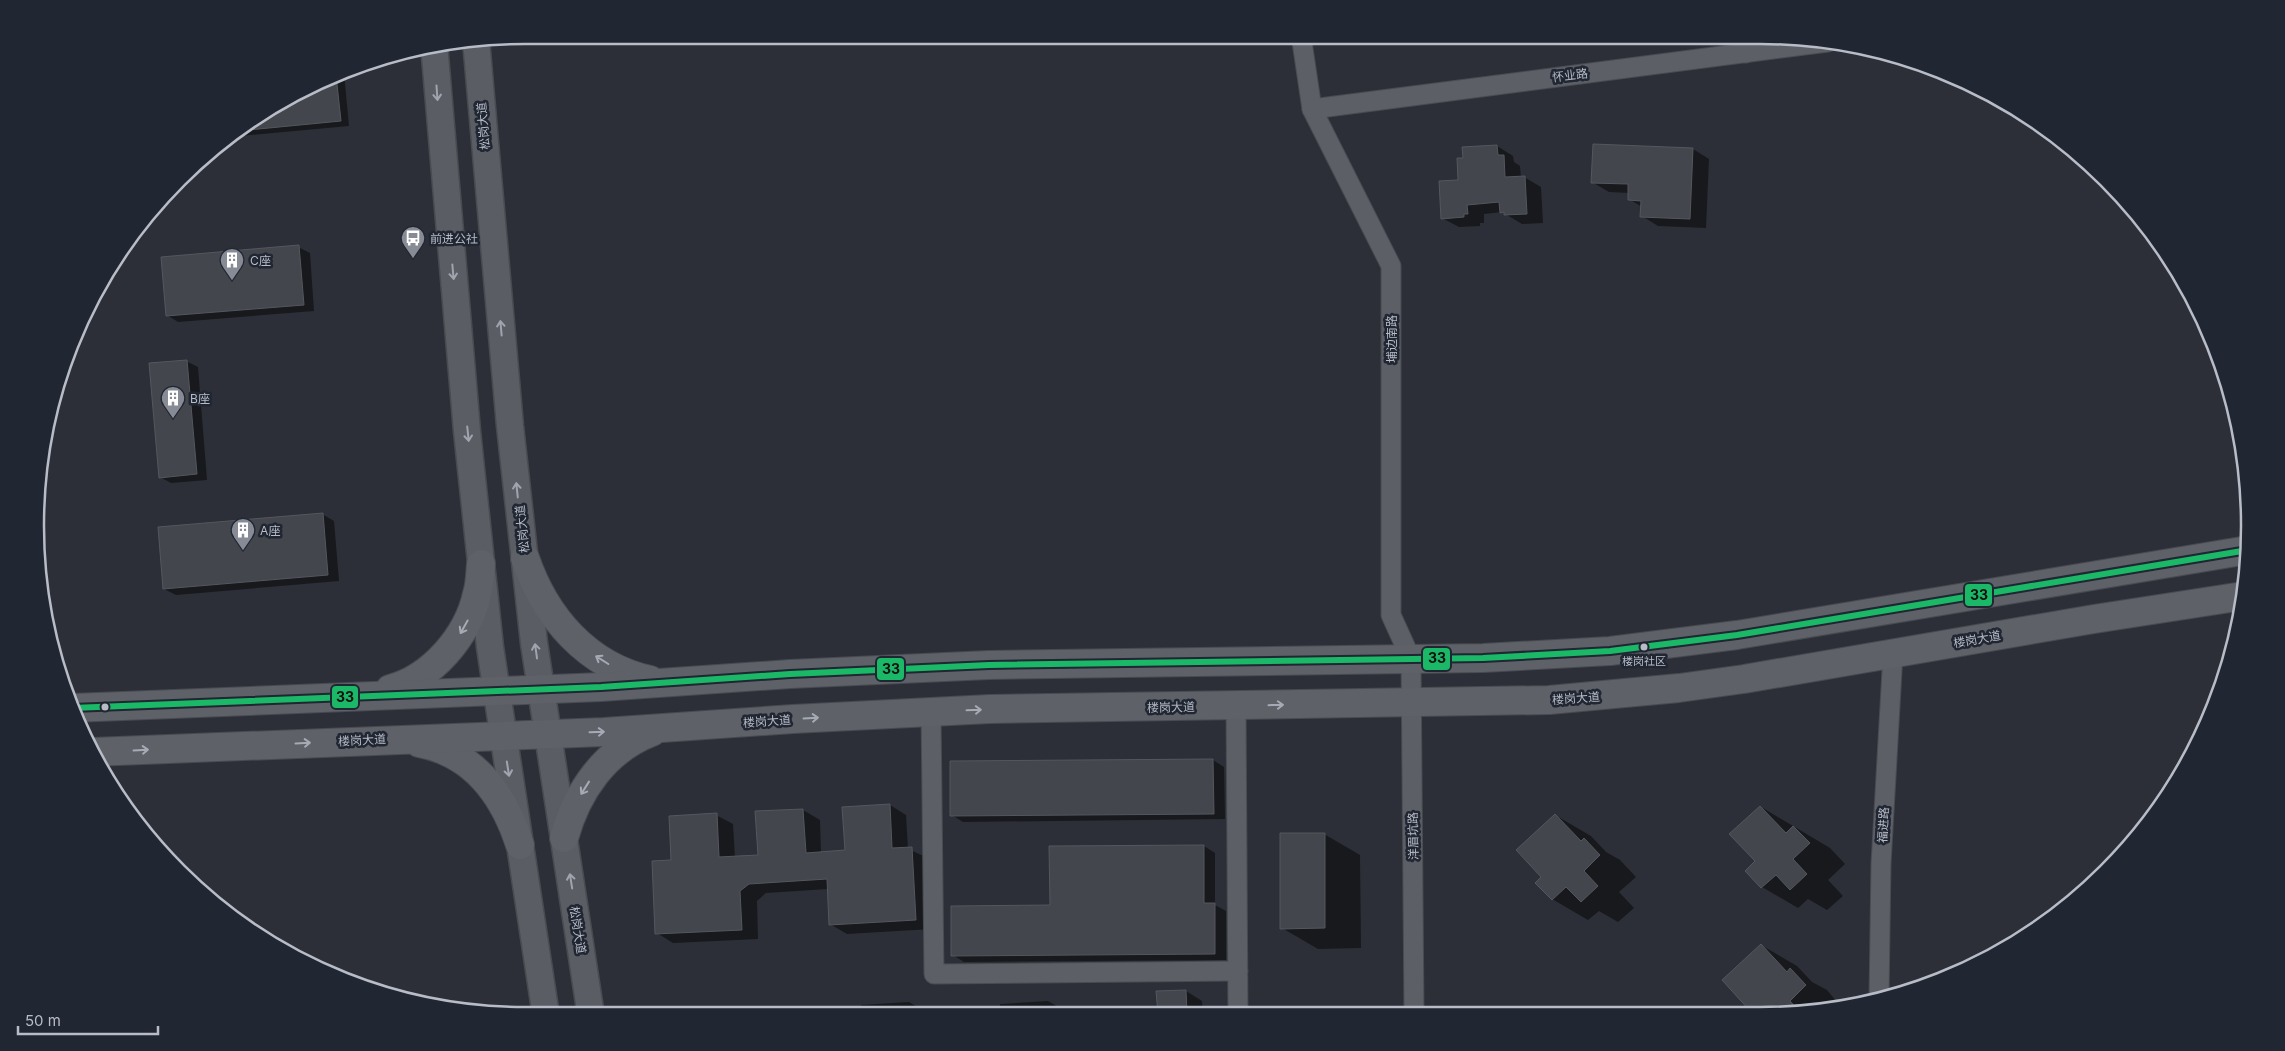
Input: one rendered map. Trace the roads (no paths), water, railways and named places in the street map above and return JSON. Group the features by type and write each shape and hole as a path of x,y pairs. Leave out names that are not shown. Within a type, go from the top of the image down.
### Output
{"main road":[{"name":"松岗大道","path":"477,47 510,426 525,558 541,689 590,1007"},
{"path":"435,53 467,431 481,564 503,735 545,1007"},
{"path":"2218,555 2241,537"},
{"path":"79,708 541,689 989,665 1547,656 1674,644 2240,551"},
{"path":"525,558 539,595 550,612 576,641 591,653 625,673 664,683"},
{"path":"365,696 396,688 424,673 448,652 466,625 477,595 481,564"},
{"name":"楼岗大道","path":"100,752 548,734 931,712 1549,700 1679,688 2235,599"},
{"path":"564,838 577,802 598,769 628,744 663,728"},
{"path":"370,740 399,739 427,744 454,755 477,772 497,793 511,818 520,845"}],"street":[{"name":"埔边南路","path":"1302,44 1312,109 1392,266 1392,615 1411,659"},
{"name":"怀业路","path":"1312,109 1744,44"},
{"name":"福进路","path":"1879,992 1881,864 1893,653"},
{"name":"洋眉坑路","path":"1411,659 1414,1007"},
{"path":"1236,706 1238,1007"},
{"path":"931,712 934,974 1238,971"}],"place":[{"name":"前进公社","path":"413,259"},
{"name":"C座","path":"232,281"},
{"name":"B座","path":"173,419"},
{"name":"A座","path":"243,551"},
{"name":"楼岗社区","path":"1644,647"}]}
